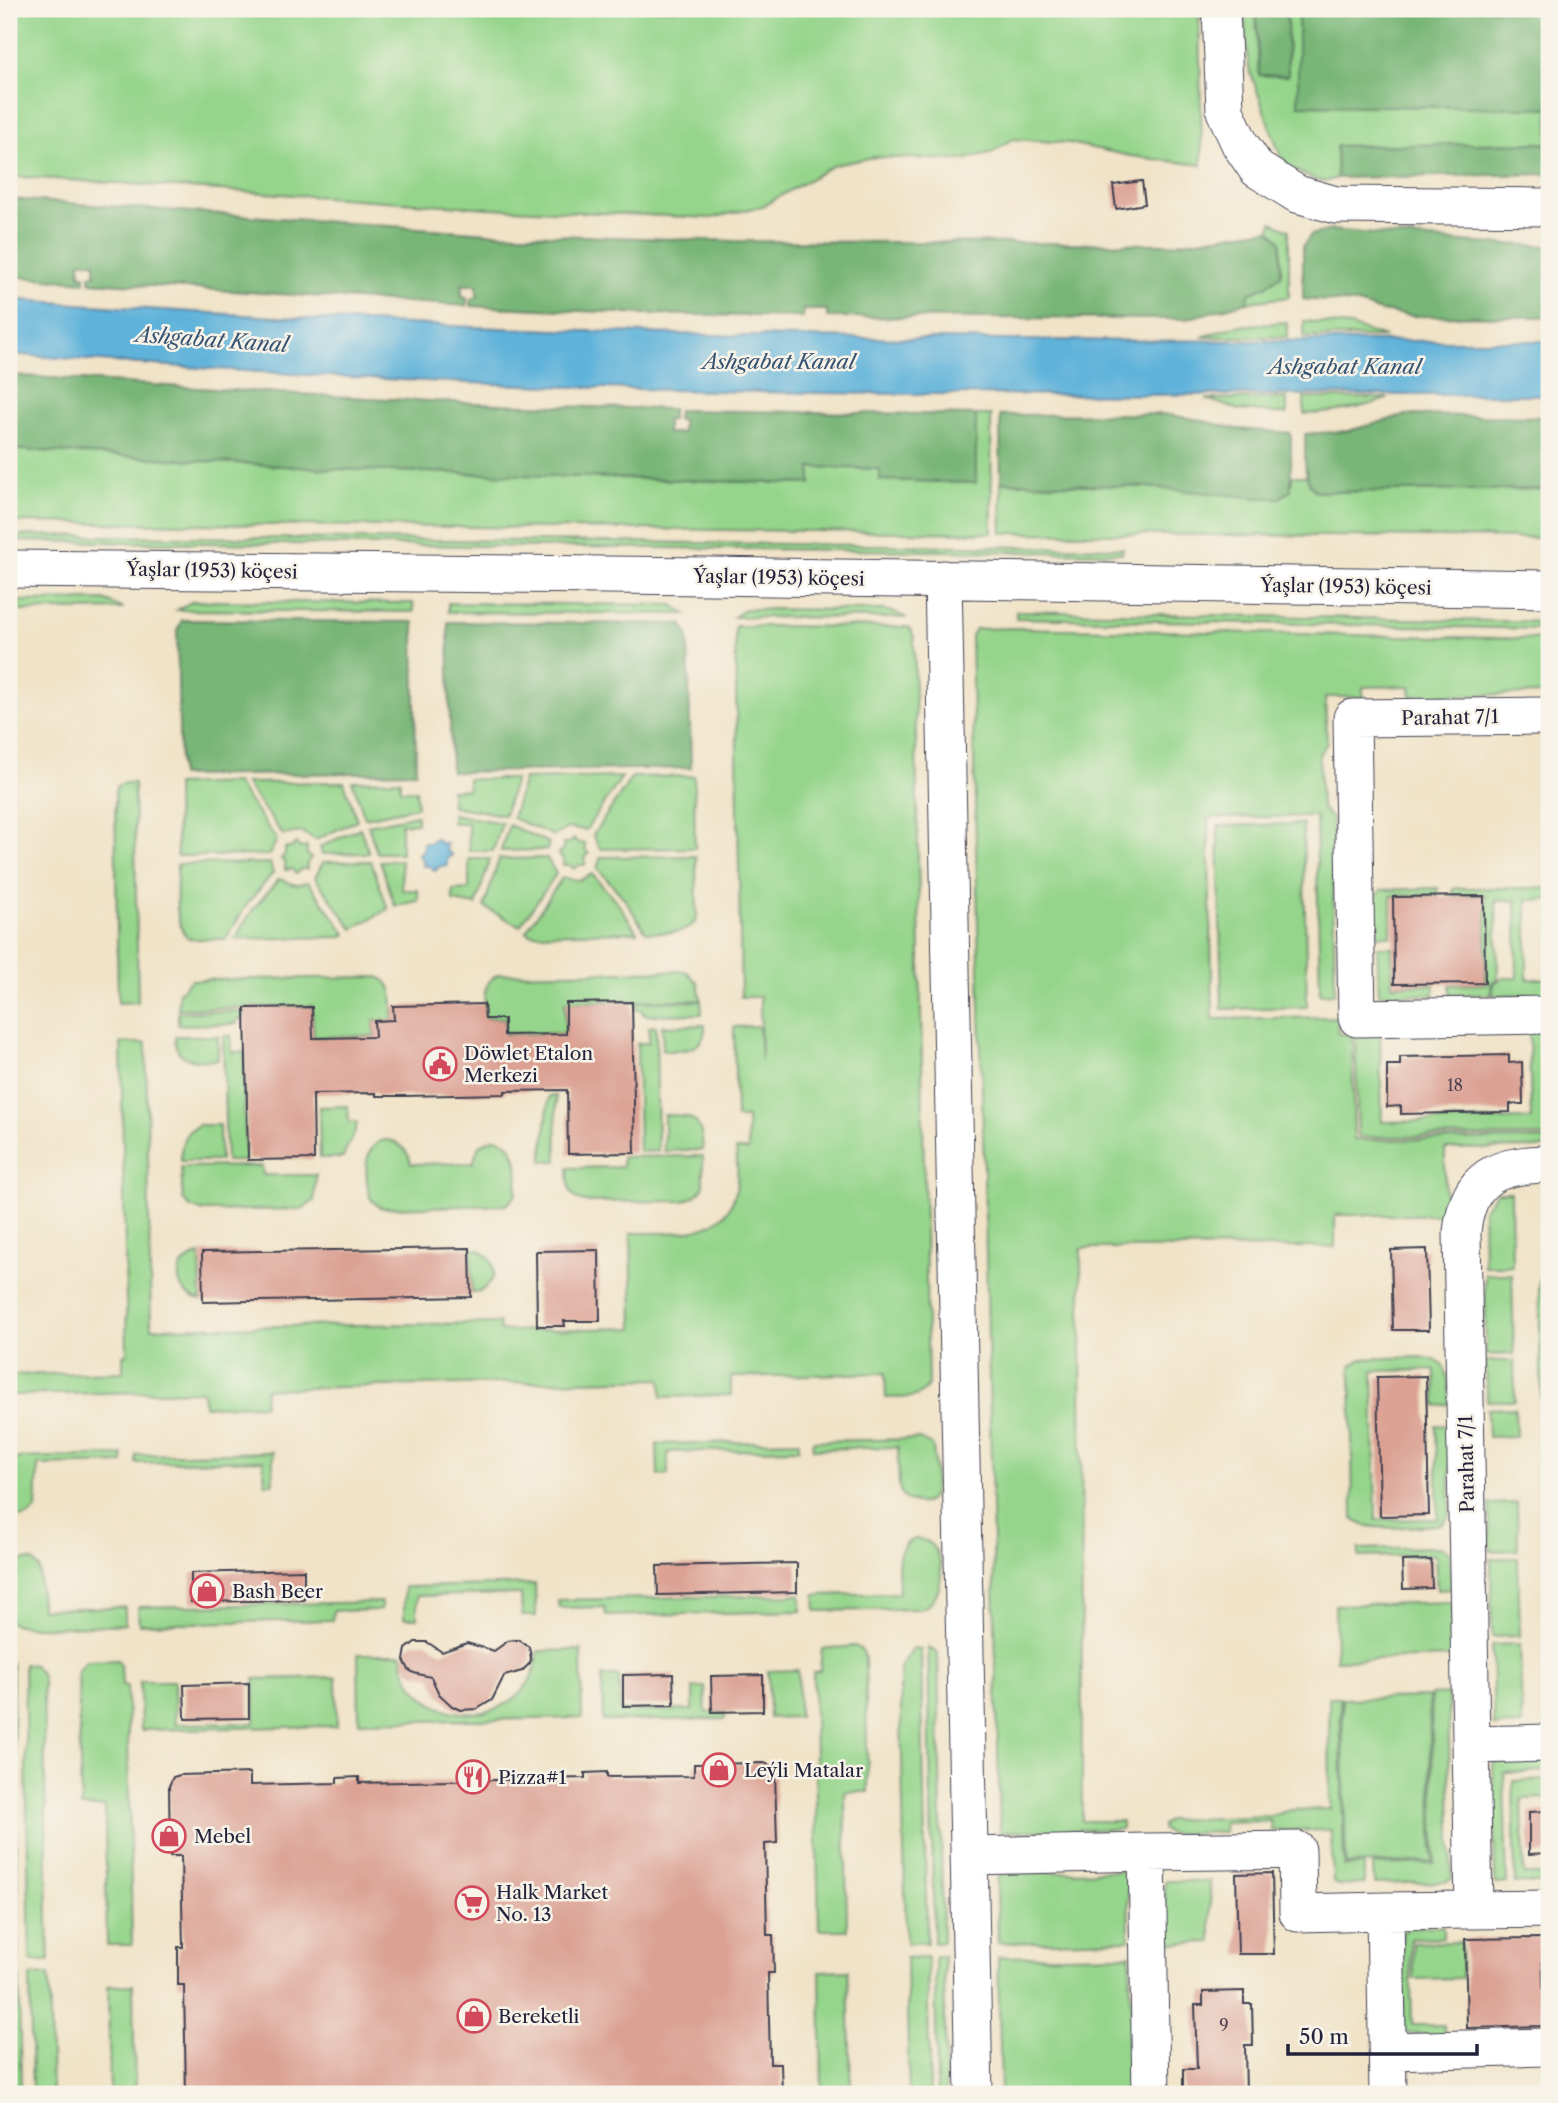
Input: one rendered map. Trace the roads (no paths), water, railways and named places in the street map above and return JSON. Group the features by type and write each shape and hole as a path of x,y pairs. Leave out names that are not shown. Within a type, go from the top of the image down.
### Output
{"street":[{"path":"1221,9 1224,111 1240,144 1257,169 1297,194 1336,205 1549,207"},
{"name":"Ýaşlar (1953) köçesi","path":"9,569 943,579 1549,589"},
{"path":"943,579 974,2094"},
{"name":"Parahat 7/1","path":"1549,716 1352,718 1357,1018 1549,1015"},
{"name":"Parahat 7/1","path":"1474,1910 1463,1216 1476,1188 1496,1171 1549,1164"},
{"path":"1471,1745 1549,1743"},
{"path":"969,1856 1297,1850 1298,1913 1549,1909"},
{"path":"1147,1852 1151,2094"},
{"path":"1385,1912 1388,2094"},
{"path":"1388,2050 1549,2048"}],"water":[{"name":"Ashgabat Kanal","path":"9,299 405,324 756,336 1549,341 1549,395 813,393 511,385 210,369 9,354"},
{"path":"435,838 440,843 446,843 446,850 452,855 447,859 447,866 440,866 435,871 430,866 423,866 423,860 418,855 423,850 423,843 430,843"}],"place":[{"name":"Döwlet Etalon Merkezi","path":"440,1064"},
{"name":"Bash Beer","path":"207,1591"},
{"name":"Leýli Matalar","path":"719,1770"},
{"name":"Pizza#1","path":"473,1777"},
{"name":"Mebel","path":"169,1836"},
{"name":"Halk Market No. 13","path":"472,1903"},
{"name":"Bereketli","path":"474,2016"}]}
